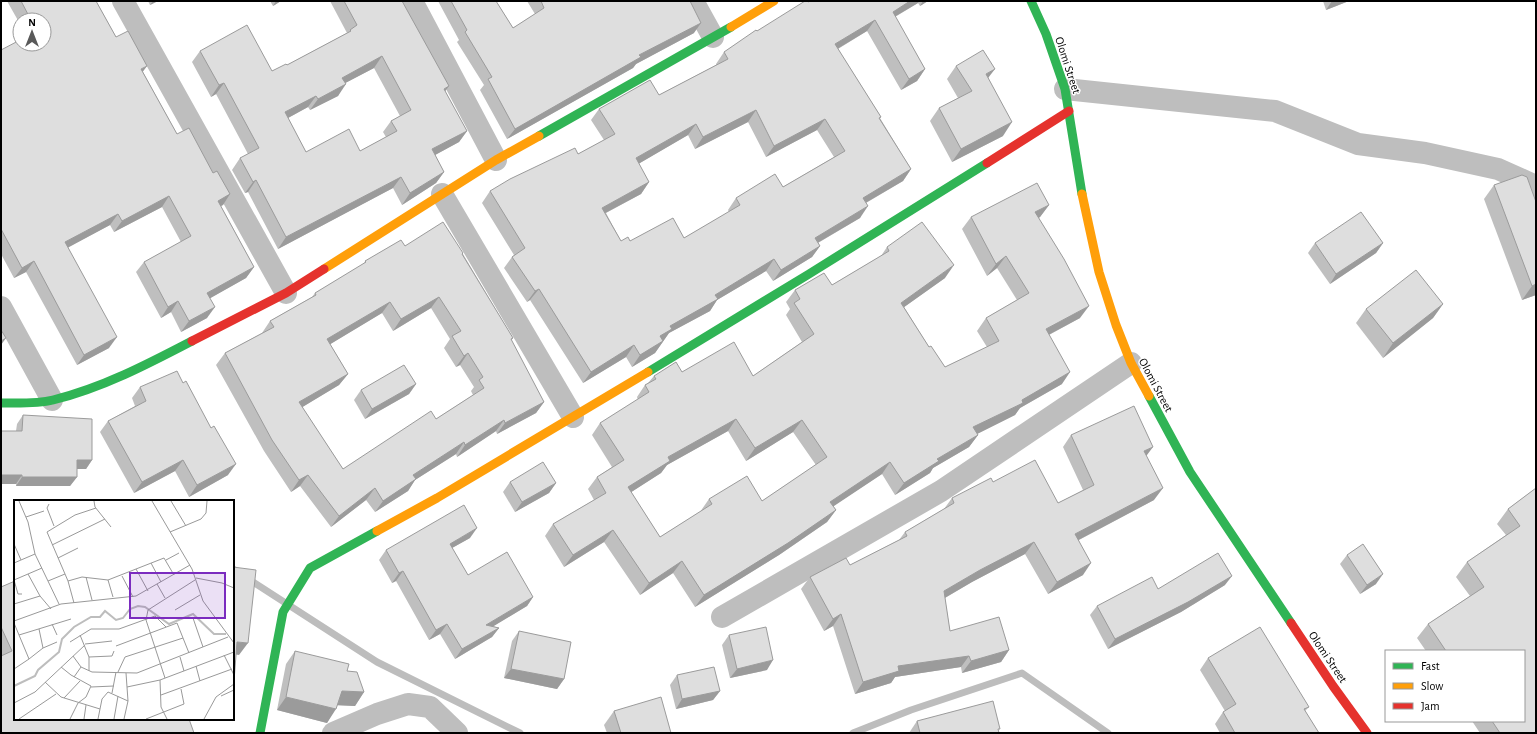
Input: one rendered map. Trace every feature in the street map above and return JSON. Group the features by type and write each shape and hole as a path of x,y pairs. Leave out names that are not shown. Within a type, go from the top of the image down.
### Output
{"street":[{"path":"123,1 286,293"},
{"path":"412,1 496,160"},
{"path":"693,1 713,37"},
{"path":"1,403 52,400 94,387 142,367 286,293 496,160 774,1"},
{"name":"Olomi Street","path":"1030,1 1046,34 1065,89 1082,196 1099,272 1116,325 1131,363 1190,472 1333,686 1367,733"},
{"path":"1065,89 1274,111 1358,144 1425,153 1498,169 1536,186"},
{"path":"260,733 283,612 310,568 437,498 573,417 809,274 1069,111"},
{"path":"442,194 573,417"},
{"path":"1,307 52,400"},
{"path":"722,618 942,491 1131,363"},
{"path":"333,733 377,714 408,704 430,707 457,733"}],"building":[{"path":"21,1 96,1 116,37 128,31 147,66 141,69 177,134 189,128 213,173 217,171 230,194 218,201 254,267 207,293 215,307 189,321 178,301 168,307 144,262 191,236 169,196 122,221 118,214 65,242 117,337 84,355 34,261 22,268 1,229 1,50 12,44 12,52 52,52 52,12 27,12"},
{"path":"344,1 402,1 449,86 444,89 467,131 432,149 444,172 410,193 401,177 286,237 256,180 253,182 240,158 259,148 224,83 219,85 200,51 247,25 272,71 286,64 287,65 351,31 350,30 357,25","holes":["382,56 411,110 391,121 397,131 360,151 349,129 306,152 285,112 316,96 318,99 346,84 342,78"]},
{"path":"451,1 496,1 513,28 544,8 541,1 690,1 701,23 639,55 641,57 515,129 488,79 492,77 465,32 467,30"},
{"path":"805,1 910,1 893,12 925,69 909,79 875,20 835,44 881,117 879,118 911,169 863,198 868,206 815,238 820,246 781,270 774,259 715,295 718,299 670,326 672,329 660,336 663,341 640,355 634,345 591,372 539,289 535,291 512,257 525,248 490,191 510,179 575,148 578,154 615,134 599,109 650,80 659,95 728,59 724,52 756,30 757,31","holes":["756,110 774,146 825,119 845,151 783,187 775,174 736,198 740,205 684,238 673,218 630,241 628,237 621,241 602,208 649,182 636,158 696,124 703,137"]},
{"path":"983,50 995,69 986,74 1012,122 961,149 939,108 972,91 956,66"},
{"path":"1522,175 1527,177 1536,202 1536,284 1532,286 1494,185"},
{"path":"1037,183 1049,205 1035,212 1064,259 1089,306 1046,329 1070,372 1022,400 1023,403 973,427 978,435 937,459 939,461 904,483 890,462 830,502 836,510 788,543 704,595 682,561 649,583 613,530 573,555 553,524 606,493 597,477 624,460 600,423 649,392 645,385 656,379 654,376 676,362 682,372 734,342 753,376 814,334 794,303 800,299 795,290 824,273 832,285 889,251 887,247 922,222 954,265 901,303 929,347 931,346 945,367 999,341 986,318 1029,293 1006,256 996,264 971,217","holes":["736,419 755,448 802,420 827,457 762,501 747,476 709,499 712,504 660,537 628,487 670,461 668,457"]},
{"path":"1361,212 1383,243 1336,274 1315,243"},
{"path":"443,222 513,338 511,339 544,402 505,423 504,420 465,445 464,442 413,475 416,479 383,501 375,488 339,516 308,475 299,480 272,440 225,353 274,327 270,321 316,295 315,293 366,262 365,261 401,240 405,246","holes":["439,297 461,331 452,336 464,356 468,353 483,377 479,380 484,388 436,419 431,411 343,469 299,402 348,374 327,339 390,302 401,319"]},
{"path":"1416,270 1443,304 1393,343 1366,309"},
{"path":"1,330 6,338 1,341"},
{"path":"404,365 416,384 372,409 361,390"},
{"path":"177,371 183,383 186,381 211,428 214,426 236,464 197,485 183,460 142,482 108,421 146,401 140,387"},
{"path":"1134,406 1153,447 1144,451 1163,488 1075,534 1091,563 1057,582 1034,542 980,570 944,591 950,631 999,617 1009,650 971,661 969,656 898,666 899,671 863,682 841,614 833,619 810,577 846,558 850,565 907,536 905,532 954,503 952,498 991,478 993,482 1035,460 1058,503 1094,485 1071,435"},
{"path":"23,415 92,419 92,460 77,460 77,477 22,477 22,475 1,475 1,431 22,431"},
{"path":"543,462 556,483 522,502 510,482"},
{"path":"1536,488 1536,733 1500,733 1493,722 1525,722 1525,650 1445,650 1428,624 1484,587 1467,562 1520,526 1508,509"},
{"path":"464,505 477,528 450,544 468,575 507,552 533,597 486,625 499,628 462,649 447,624 436,630 403,571 399,573 386,550"},
{"path":"1363,544 1383,574 1367,585 1347,555"},
{"path":"1218,553 1232,576 1188,602 1115,639 1097,606 1152,577 1158,589"},
{"path":"234,567 256,570 248,643 237,642 234,681"},
{"path":"14,581 14,720 189,720 194,733 1,733 1,656 12,651 1,627 1,587"},
{"path":"766,627 773,660 737,669 729,635"},
{"path":"1260,627 1309,707 1304,709 1319,733 1235,733 1223,712 1236,704 1208,658"},
{"path":"519,631 571,642 564,679 511,669"},
{"path":"295,651 349,664 347,671 357,672 364,692 342,691 336,709 286,697"},
{"path":"714,667 720,691 682,699 677,675"},
{"path":"661,697 671,733 621,733 614,711"},
{"path":"993,701 1000,729 998,729 999,733 920,733 917,721"}],"waterway":[{"path":"234,570 377,662 520,733"},
{"path":"853,733 911,710 1022,673 1108,733"}],"traffic: fast":[{"path":"1031,1 1046,34 1065,89 1082,194"},
{"path":"539,136 731,27"},
{"path":"648,372 987,163"},
{"path":"1,403 41,402 71,395 124,375 192,341"},
{"path":"1149,396 1190,472 1291,623"},
{"path":"260,733 283,612 310,568 377,531"}],"traffic: slow":[{"path":"731,27 774,1"},
{"path":"324,269 496,160 539,136"},
{"path":"1082,194 1099,272 1116,325 1131,363 1149,396"},
{"path":"377,531 437,498 648,372"}],"traffic: jam":[{"path":"987,163 1069,111"},
{"path":"192,341 286,293 324,269"},
{"path":"1291,623 1333,686 1367,733"}]}
